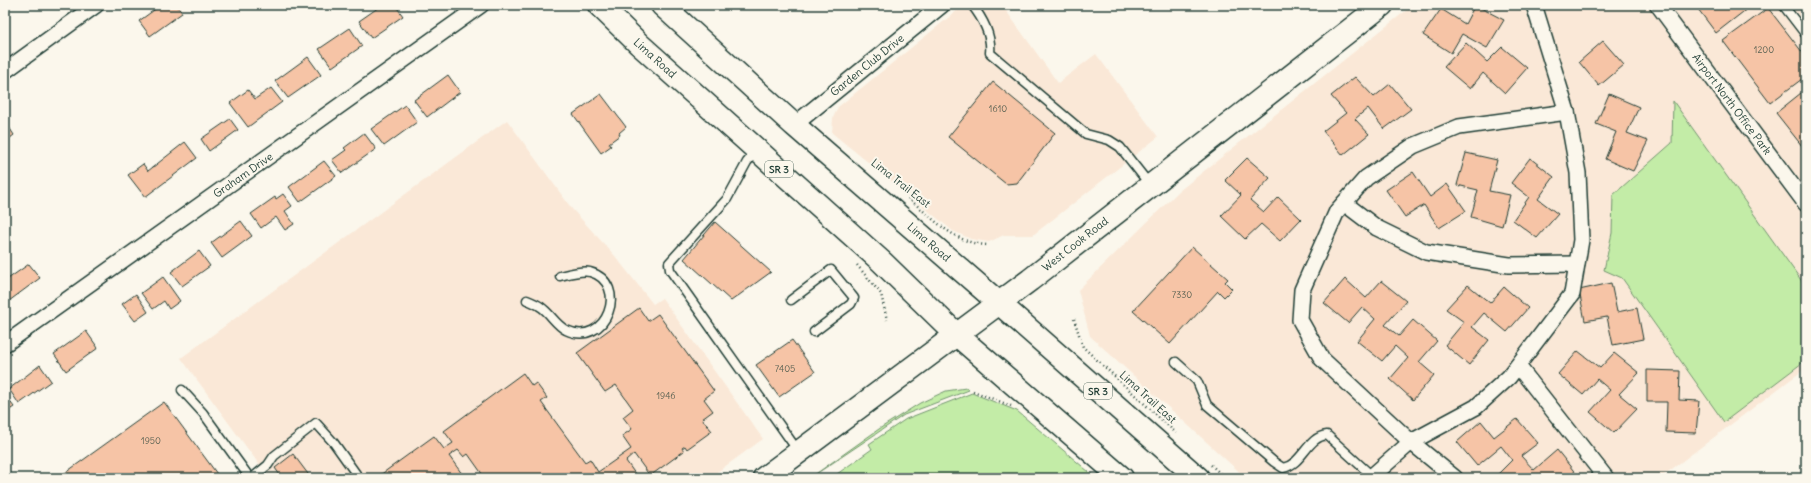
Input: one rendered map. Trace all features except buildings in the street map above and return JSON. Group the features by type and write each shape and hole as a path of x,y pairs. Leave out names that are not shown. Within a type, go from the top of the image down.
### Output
{"main road":[{"name":"Lima Road","path":"599,5 639,44 758,149 882,262 957,335 1122,478"},
{"name":"Lima Road","path":"662,5 794,125 999,302 1203,470"},
{"name":"West Cook Road","path":"764,478 957,335 1151,186 1382,5"}],"street":[{"path":"5,71 96,5"},
{"name":"Graham Drive","path":"5,344 481,5"},
{"name":"Garden Club Drive","path":"794,125 942,5"},
{"name":"Airport North Office Park","path":"1658,5 1803,196"},
{"path":"1371,477 1411,442 1476,407 1510,377 1572,294 1581,240 1578,173 1567,112 1536,6"},
{"path":"1455,478 1411,442 1322,359 1300,320 1302,290 1322,242 1338,211 1344,203 1366,178 1412,146 1449,130 1487,122 1567,112"},
{"path":"1344,203 1377,228 1426,252 1509,265 1577,264"},
{"path":"1518,366 1606,478"}],"lane":[{"path":"972,5 982,16 991,42 990,53 1086,134 1108,140 1120,147 1151,186"},
{"path":"1784,5 1806,36"},
{"path":"758,149 747,162 727,199 669,263 670,270 799,452"},
{"path":"791,300 832,270 854,298 851,304 814,332"},
{"path":"527,300 540,306 566,330 580,333 591,332 602,324 608,315 611,300 609,288 601,278 590,272 560,276"},
{"path":"1176,362 1197,381 1207,405 1283,468 1290,466 1296,461 1321,435 1328,435 1371,477"},
{"path":"182,390 192,398 251,478 268,465 274,456 316,423 334,443 359,478"}],"path":[{"name":"Lima Trail East","path":"903,195 952,235 978,245 988,245"},
{"name":"Lima Trail East","path":"1074,319 1083,347 1179,436"},
{"path":"1203,470 1225,478"}],"shaded area":[{"path":"964,5 1002,5 1058,83 1096,54 1158,137 1033,235 1004,235 989,242 971,239 953,231 832,133 833,118 838,107"},
{"path":"1413,5 1806,5 1806,368 1660,478 1246,478 1090,336 1078,290 1179,191"},
{"path":"507,120 572,209 615,256 653,304 662,298 763,439 709,478 269,478 181,358"}],"green space":[{"path":"1673,101 1806,287 1806,360 1724,422 1622,278 1604,270 1612,233 1613,195 1672,143"},
{"path":"966,388 969,390 904,415 810,478 879,429 920,403 946,391"},
{"path":"972,393 1017,411 1096,478 835,478 837,474 872,449 869,444 906,419"}]}
